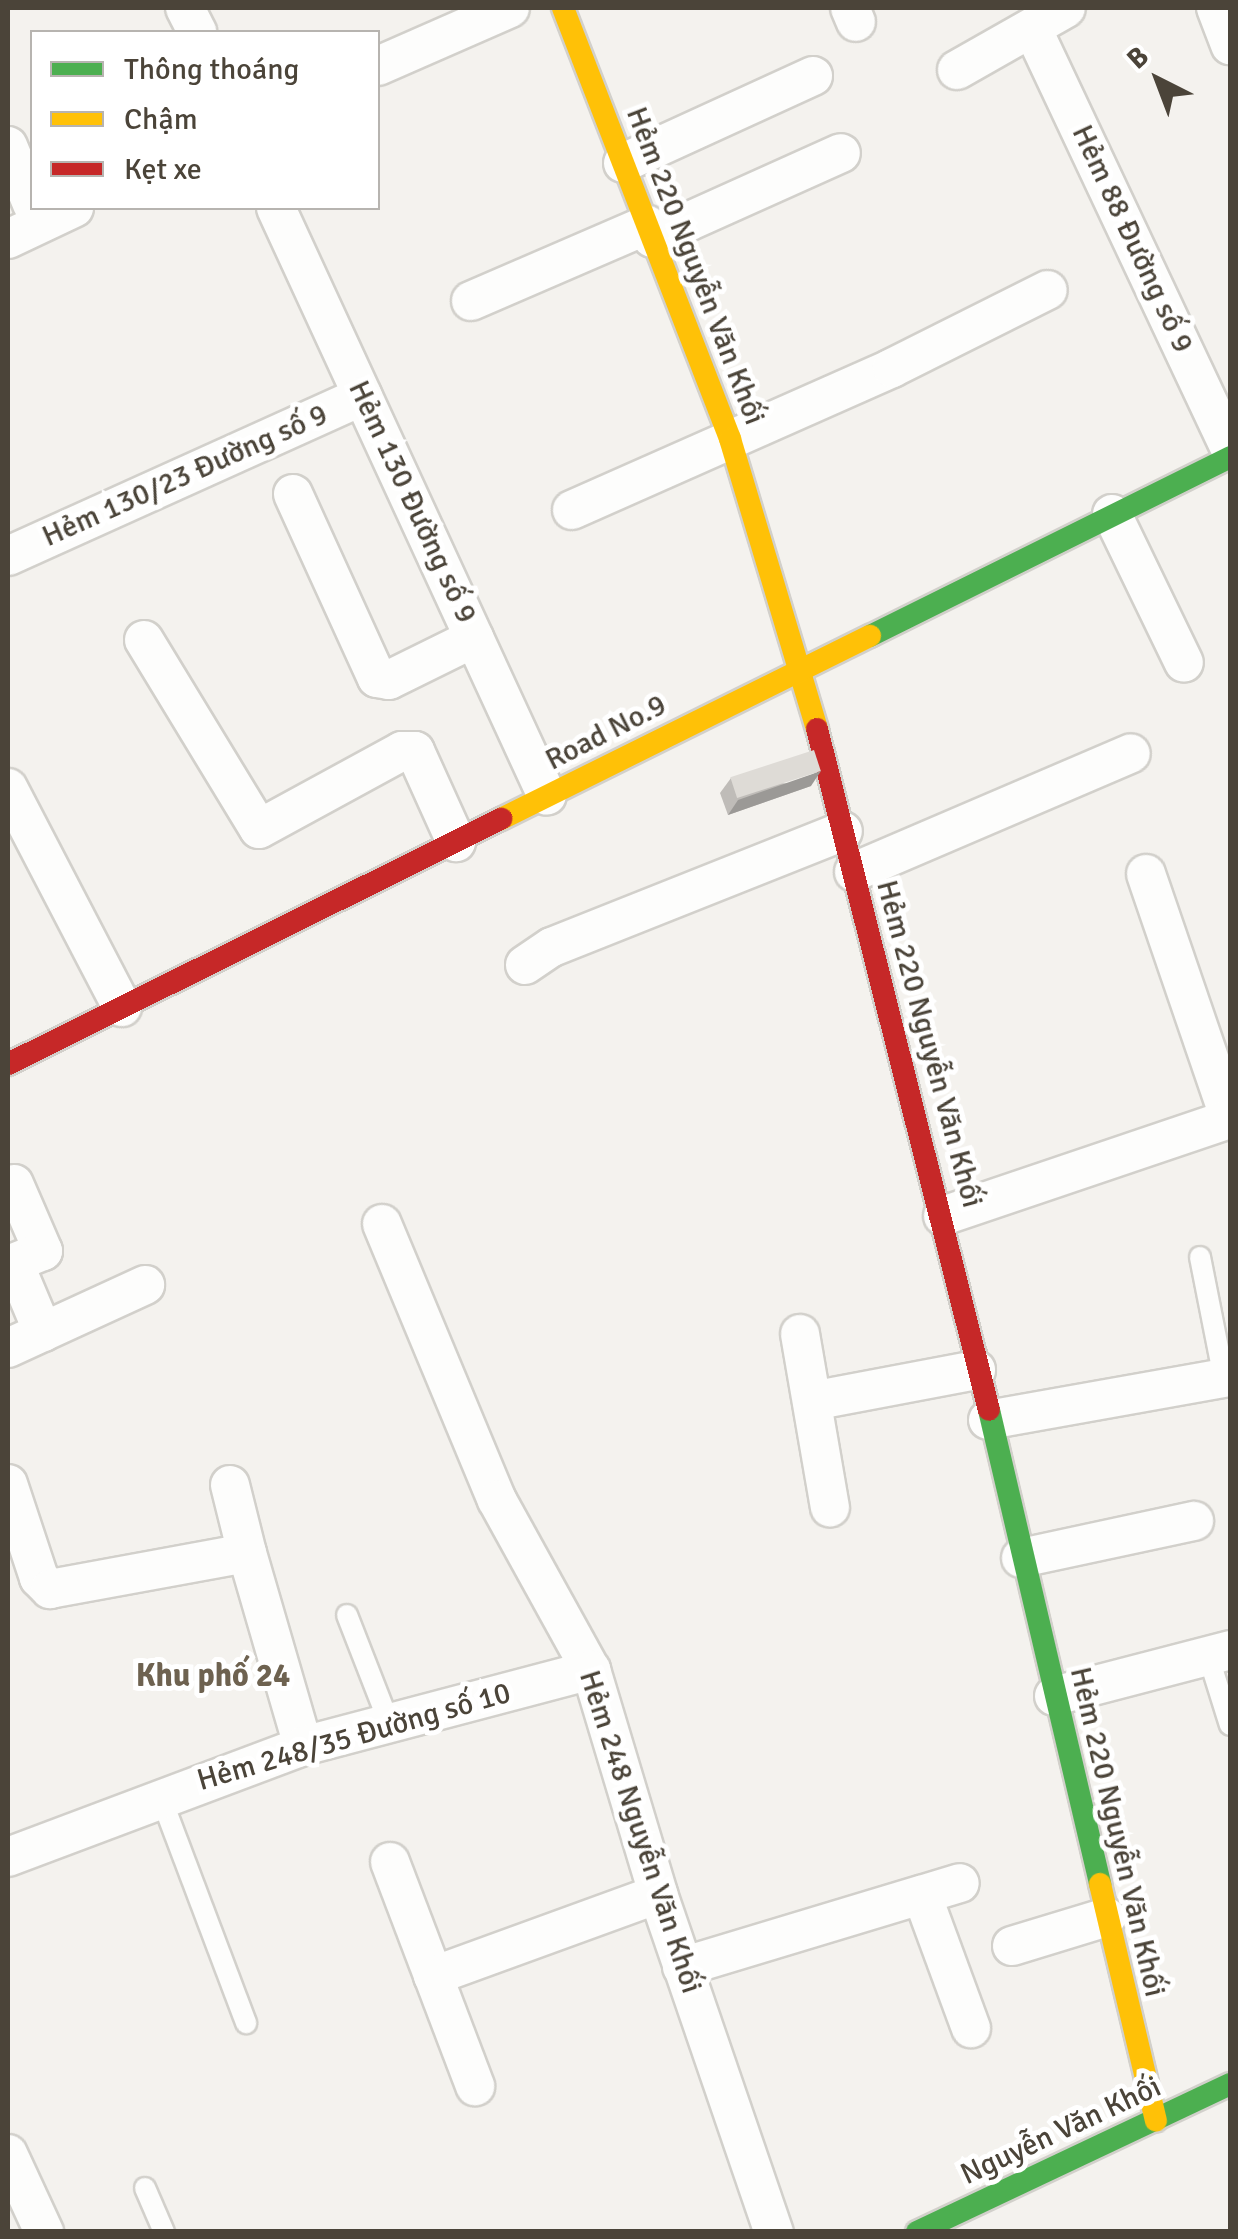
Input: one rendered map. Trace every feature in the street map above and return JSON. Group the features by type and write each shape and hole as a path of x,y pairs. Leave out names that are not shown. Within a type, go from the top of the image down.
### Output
{"street":[{"path":"380,65 510,8"},
{"name":"Hẻm 220 Nguyễn Văn Khối","path":"563,8 730,439 801,669 943,1216 976,1370 1156,2120"},
{"path":"957,70 1066,8"},
{"path":"1216,8 1230,45"},
{"name":"Hẻm 88 Đường số 9","path":"1033,30 1230,448"},
{"path":"623,163 813,76"},
{"path":"8,146 30,197"},
{"path":"471,300 650,232 840,153"},
{"name":"Hẻm 130 Đường số 9","path":"277,210 547,796"},
{"path":"572,510 1048,290"},
{"name":"Hẻm 130/23 Đường số 9","path":"8,556 363,396"},
{"name":"Road No.9","path":"8,1064 1230,456"},
{"path":"292,494 378,678 389,680 474,638"},
{"path":"1112,514 1184,663"},
{"path":"144,640 260,829 402,751 415,751 456,842"},
{"path":"854,872 1131,753"},
{"path":"8,788 122,1007"},
{"path":"524,965 552,947 843,831"},
{"path":"943,1216 1230,1120 1146,874"},
{"path":"14,1184 43,1252 14,1263 43,1332"},
{"name":"Hẻm 248 Nguyễn Văn Khối","path":"382,1224 497,1500 591,1670 658,1894 774,2232"},
{"path":"8,1348 144,1285"},
{"path":"800,1334 830,1507"},
{"path":"812,1401 976,1370"},
{"path":"988,1420 1227,1378"},
{"path":"8,1484 40,1578 50,1589 247,1553"},
{"path":"230,1484 303,1746"},
{"path":"1021,1558 1194,1522"},
{"path":"1054,1696 1219,1652"},
{"name":"Hẻm 248/35 Đường số 10","path":"8,1858 160,1796 303,1746 591,1670"},
{"path":"390,1862 475,2086"},
{"path":"682,1967 960,1883"},
{"path":"433,1976 658,1894"},
{"path":"922,1894 971,2028"},
{"path":"1012,1946 1106,1917"},
{"name":"Nguyễn Văn Khối","path":"917,2232 1230,2084"},
{"path":"8,2154 44,2232"}],"lane":[{"path":"1200,1257 1227,1378"},
{"path":"347,1615 389,1723"},
{"path":"1219,1652 1230,1725"},
{"path":"160,1796 246,2023"},
{"path":"144,2188 164,2232"}],"building":[{"path":"814,750 821,771 737,798 730,777"}],"traffic: fast":[{"path":"870,636 1230,457"},
{"path":"989,1410 1100,1884"},
{"path":"917,2232 1230,2084"}],"traffic: slow":[{"path":"563,8 730,439 817,729"},
{"path":"501,819 870,636"},
{"path":"1100,1884 1156,2120"}],"traffic: jam":[{"path":"817,729 989,1410"},
{"path":"8,1064 501,819"}],"district":[{"name":"Khu phố 24","path":"213,1676"}]}
